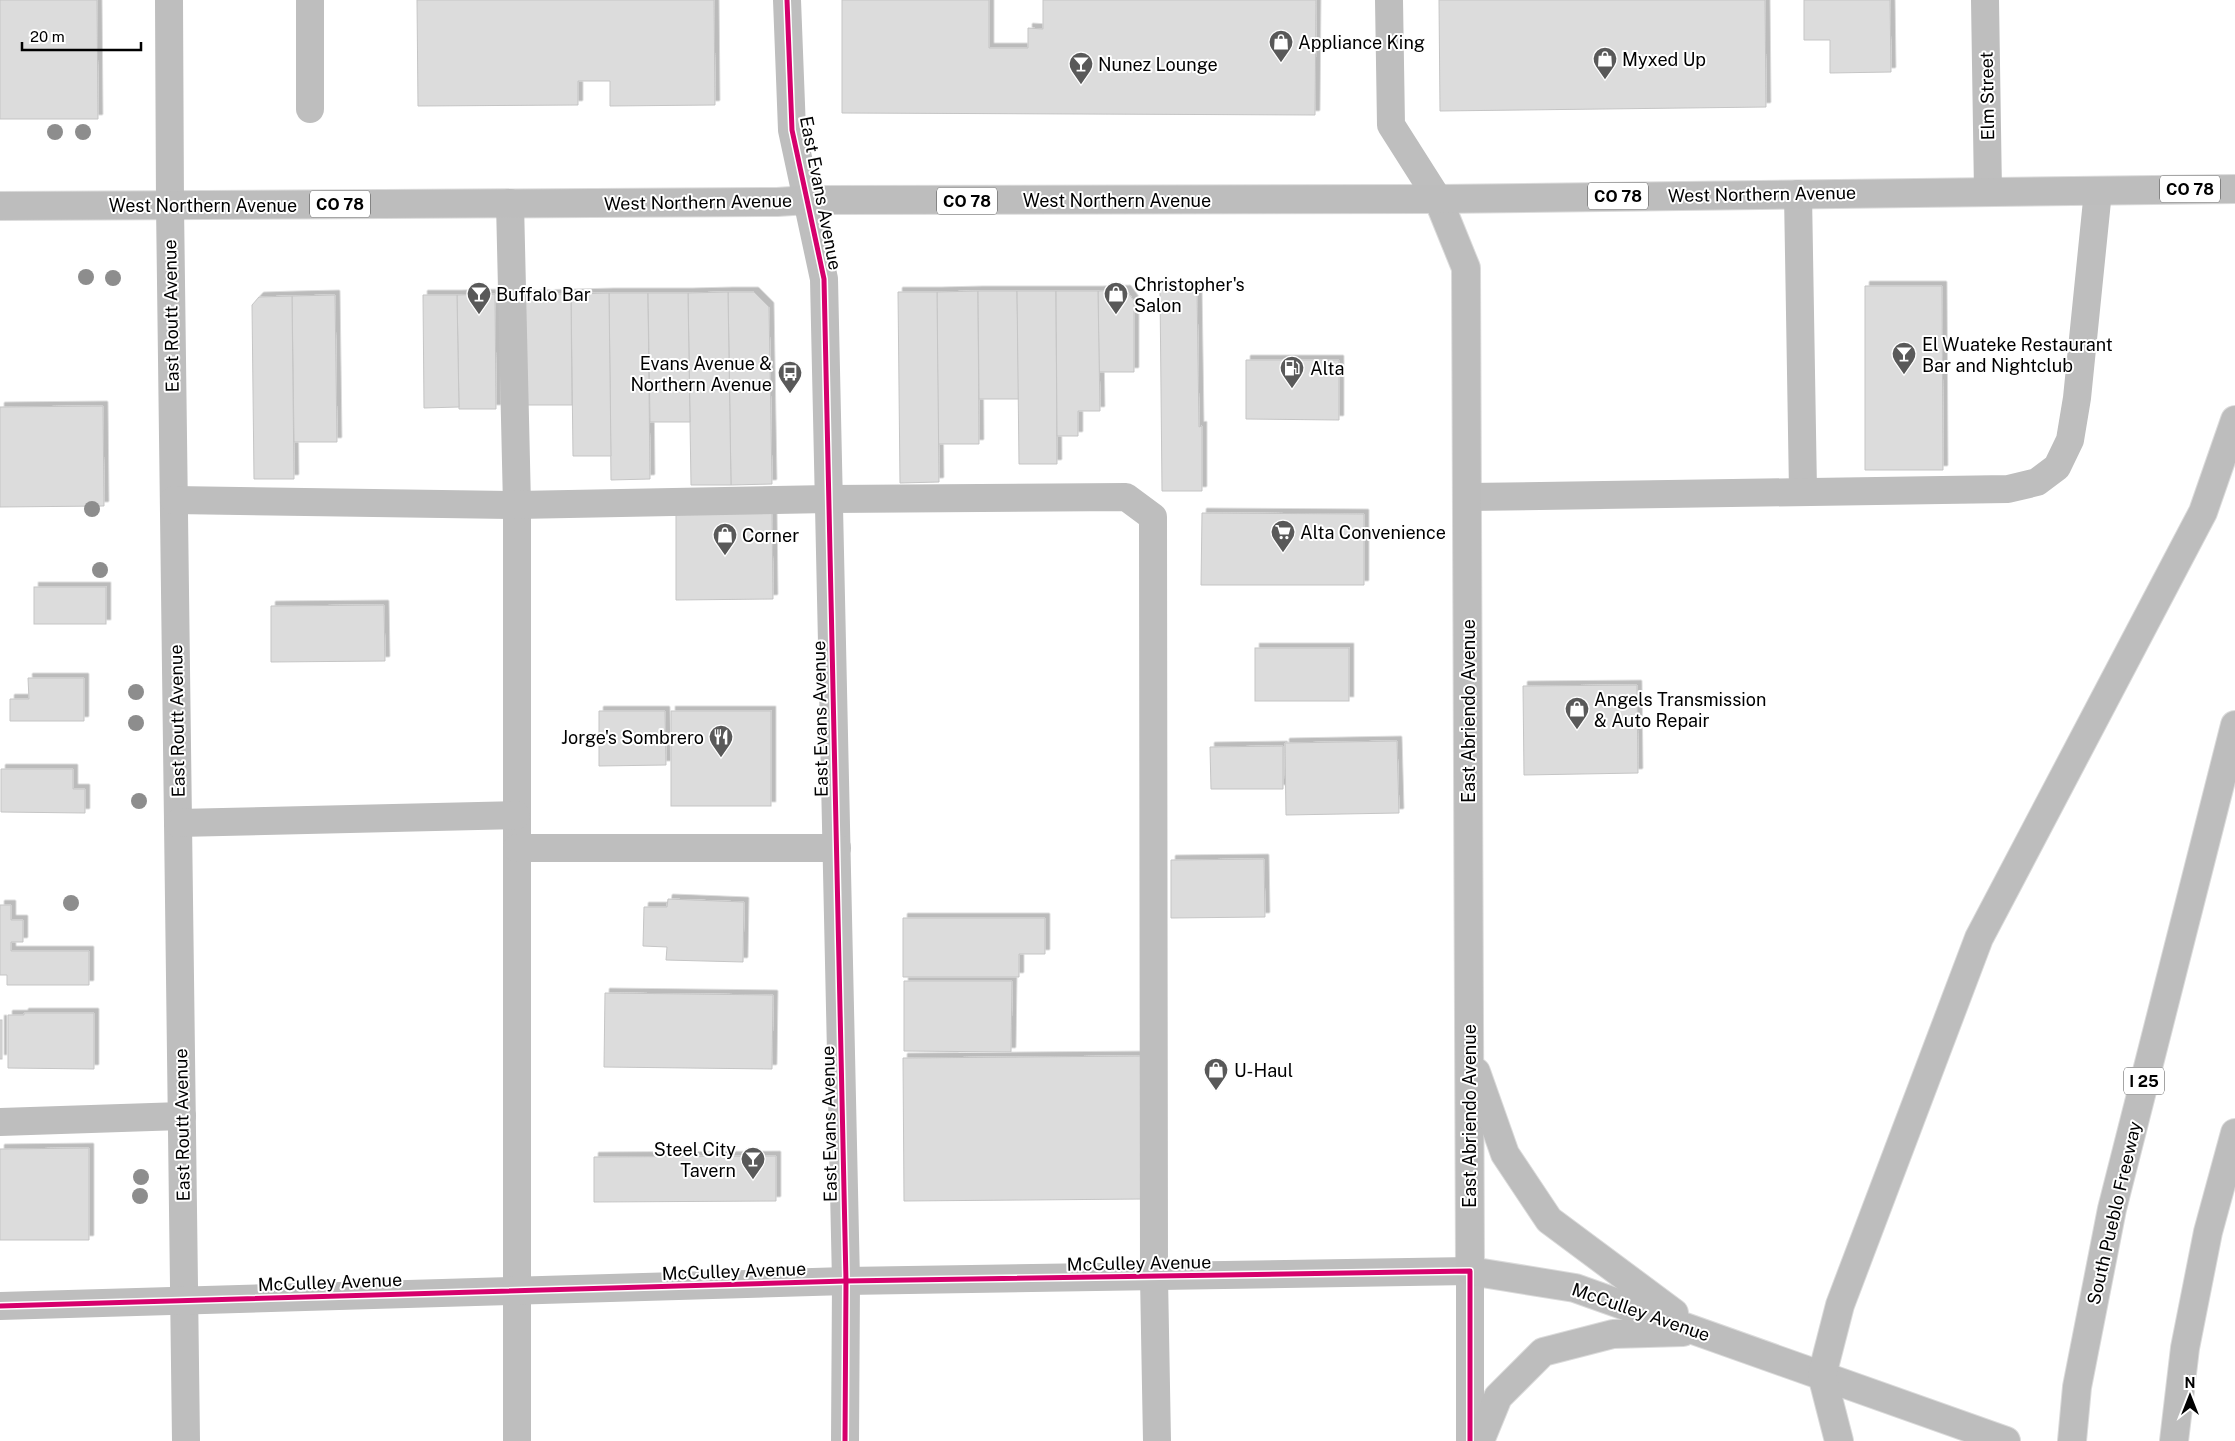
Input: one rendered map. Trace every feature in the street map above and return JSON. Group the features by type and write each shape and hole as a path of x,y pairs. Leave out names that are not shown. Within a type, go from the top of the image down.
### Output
{"main road":[{"name":"West Northern Avenue","path":"0,206 777,202 808,200 1438,199 2235,189"},
{"name":"East Abriendo Avenue","path":"1438,199 1466,268 1470,1272"},
{"path":"1839,1441 1822,1375 1840,1305 1980,938 2203,512 2235,420"},
{"name":"South Pueblo Freeway","path":"2072,1441 2077,1387 2112,1208 2235,725"},
{"path":"1469,1054 1505,1154 1549,1220 1623,1277 1700,1332"},
{"path":"2174,1441 2185,1348 2208,1232 2235,1133"},
{"name":"McCulley Avenue","path":"1470,1272 1575,1288 2006,1441"},
{"path":"1480,1441 1498,1397 1543,1352 1613,1334 1700,1332"}],"street":[{"name":"East Routt Avenue","path":"169,0 186,1441"},
{"path":"310,0 310,109"},
{"name":"East Evans Avenue","path":"787,0 792,130 824,279 846,1281 845,1441"},
{"name":"East Abriendo Avenue","path":"1389,0 1391,125 1438,199"},
{"name":"Elm Street","path":"1985,0 1988,192"},
{"path":"1467,497 2008,489 2038,482 2057,467 2070,440 2077,398 2098,191"},
{"path":"1798,194 1804,491"},
{"path":"510,203 517,505 517,1441"},
{"path":"174,500 517,505 829,499 1126,497 1153,516 1156,1441"},
{"path":"178,823 516,815"},
{"path":"517,848 837,848"},
{"path":"0,1122 182,1116"},
{"name":"East Abriendo Avenue","path":"1470,1272 1470,1441"},
{"name":"McCulley Avenue","path":"0,1306 846,1281 1470,1272"}],"building":[{"path":"0,0 97,0 98,119 0,119"},
{"path":"417,0 714,0 715,105 610,106 610,81 578,81 578,105 418,106"},
{"path":"842,0 989,0 989,48 1028,48 1028,28 1043,29 1043,0 1316,0 1315,115 842,113"},
{"path":"1439,0 1765,0 1766,107 1440,111"},
{"path":"1804,0 1890,0 1891,72 1830,73 1830,40 1804,40"},
{"path":"1865,286 1942,286 1943,470 1865,470"},
{"path":"1197,289 1199,427 1202,426 1202,491 1162,491 1160,290"},
{"path":"1126,290 1134,301 1134,372 1099,372 1098,291"},
{"path":"978,291 979,444 938,444 937,292"},
{"path":"978,291 1017,291 1019,399 979,399"},
{"path":"1017,291 1056,291 1057,464 1019,464"},
{"path":"1056,291 1098,291 1100,411 1078,411 1078,436 1057,436"},
{"path":"728,292 754,292 769,307 772,484 731,485"},
{"path":"728,292 731,485 691,485 688,293"},
{"path":"898,292 937,292 939,482 900,483"},
{"path":"609,293 648,293 650,479 611,480"},
{"path":"609,293 611,456 573,456 571,294"},
{"path":"648,293 688,293 690,422 650,422"},
{"path":"495,294 496,409 459,409 457,295"},
{"path":"571,294 572,405 525,405 523,295"},
{"path":"335,295 337,442 294,442 292,296"},
{"path":"423,295 457,295 459,407 424,408"},
{"path":"292,296 294,479 254,479 252,305 259,297"},
{"path":"1246,360 1339,360 1339,420 1246,419"},
{"path":"103,406 104,506 0,507 0,407"},
{"path":"772,512 773,599 676,600 676,513"},
{"path":"1202,513 1364,514 1364,585 1201,585"},
{"path":"34,587 106,587 106,624 34,624"},
{"path":"384,605 385,661 271,662 271,606"},
{"path":"1255,648 1349,648 1349,701 1255,701"},
{"path":"28,678 84,678 84,721 10,721 10,699 29,699"},
{"path":"1637,685 1638,773 1524,775 1523,686"},
{"path":"599,711 665,711 666,765 599,766"},
{"name":"Jorge's Sombrero","path":"671,711 771,711 771,806 671,806"},
{"path":"1397,741 1399,813 1286,815 1285,743"},
{"path":"1283,746 1283,789 1211,789 1210,747"},
{"path":"1,769 73,769 73,789 85,789 85,813 1,812"},
{"path":"1264,859 1265,917 1171,918 1171,860"},
{"path":"668,899 744,902 743,962 666,960 667,947 643,946 644,907 667,907"},
{"path":"0,905 11,905 11,920 23,920 23,942 11,942 11,951 89,951 89,985 7,985 7,975 0,975"},
{"path":"903,918 1045,918 1045,954 1019,954 1019,977 903,977"},
{"path":"904,981 1012,981 1011,1052 904,1051"},
{"path":"605,993 773,995 772,1069 604,1067"},
{"path":"24,1013 94,1013 94,1069 8,1068 8,1015 24,1015"},
{"path":"0,1020 2,1020 2,1059 0,1059"},
{"path":"1144,1056 1145,1199 904,1201 903,1058"},
{"path":"89,1148 89,1240 0,1240 0,1149"},
{"path":"776,1156 776,1201 594,1202 594,1157"}],"cycle path":[{"path":"787,0 792,130 824,279 846,1281 845,1441"},
{"path":"0,1306 846,1281 1470,1271 1470,1441"}],"place":[{"name":"Appliance King","path":"1281,63"},
{"name":"Myxed Up","path":"1605,80"},
{"name":"Nunez Lounge","path":"1081,85"},
{"name":"Buffalo Bar","path":"479,315"},
{"name":"Christopher's Salon","path":"1116,315"},
{"name":"El Wuateke Restaurant Bar and Nightclub","path":"1904,375"},
{"name":"Alta","path":"1292,389"},
{"name":"Evans Avenue & Northern Avenue","path":"790,394"},
{"name":"Alta Convenience","path":"1283,553"},
{"name":"Corner","path":"725,556"},
{"name":"Angels Transmission & Auto Repair","path":"1577,730"},
{"name":"Jorge's Sombrero","path":"721,758"},
{"name":"U-Haul","path":"1216,1091"},
{"name":"Steel City Tavern","path":"753,1180"}]}
